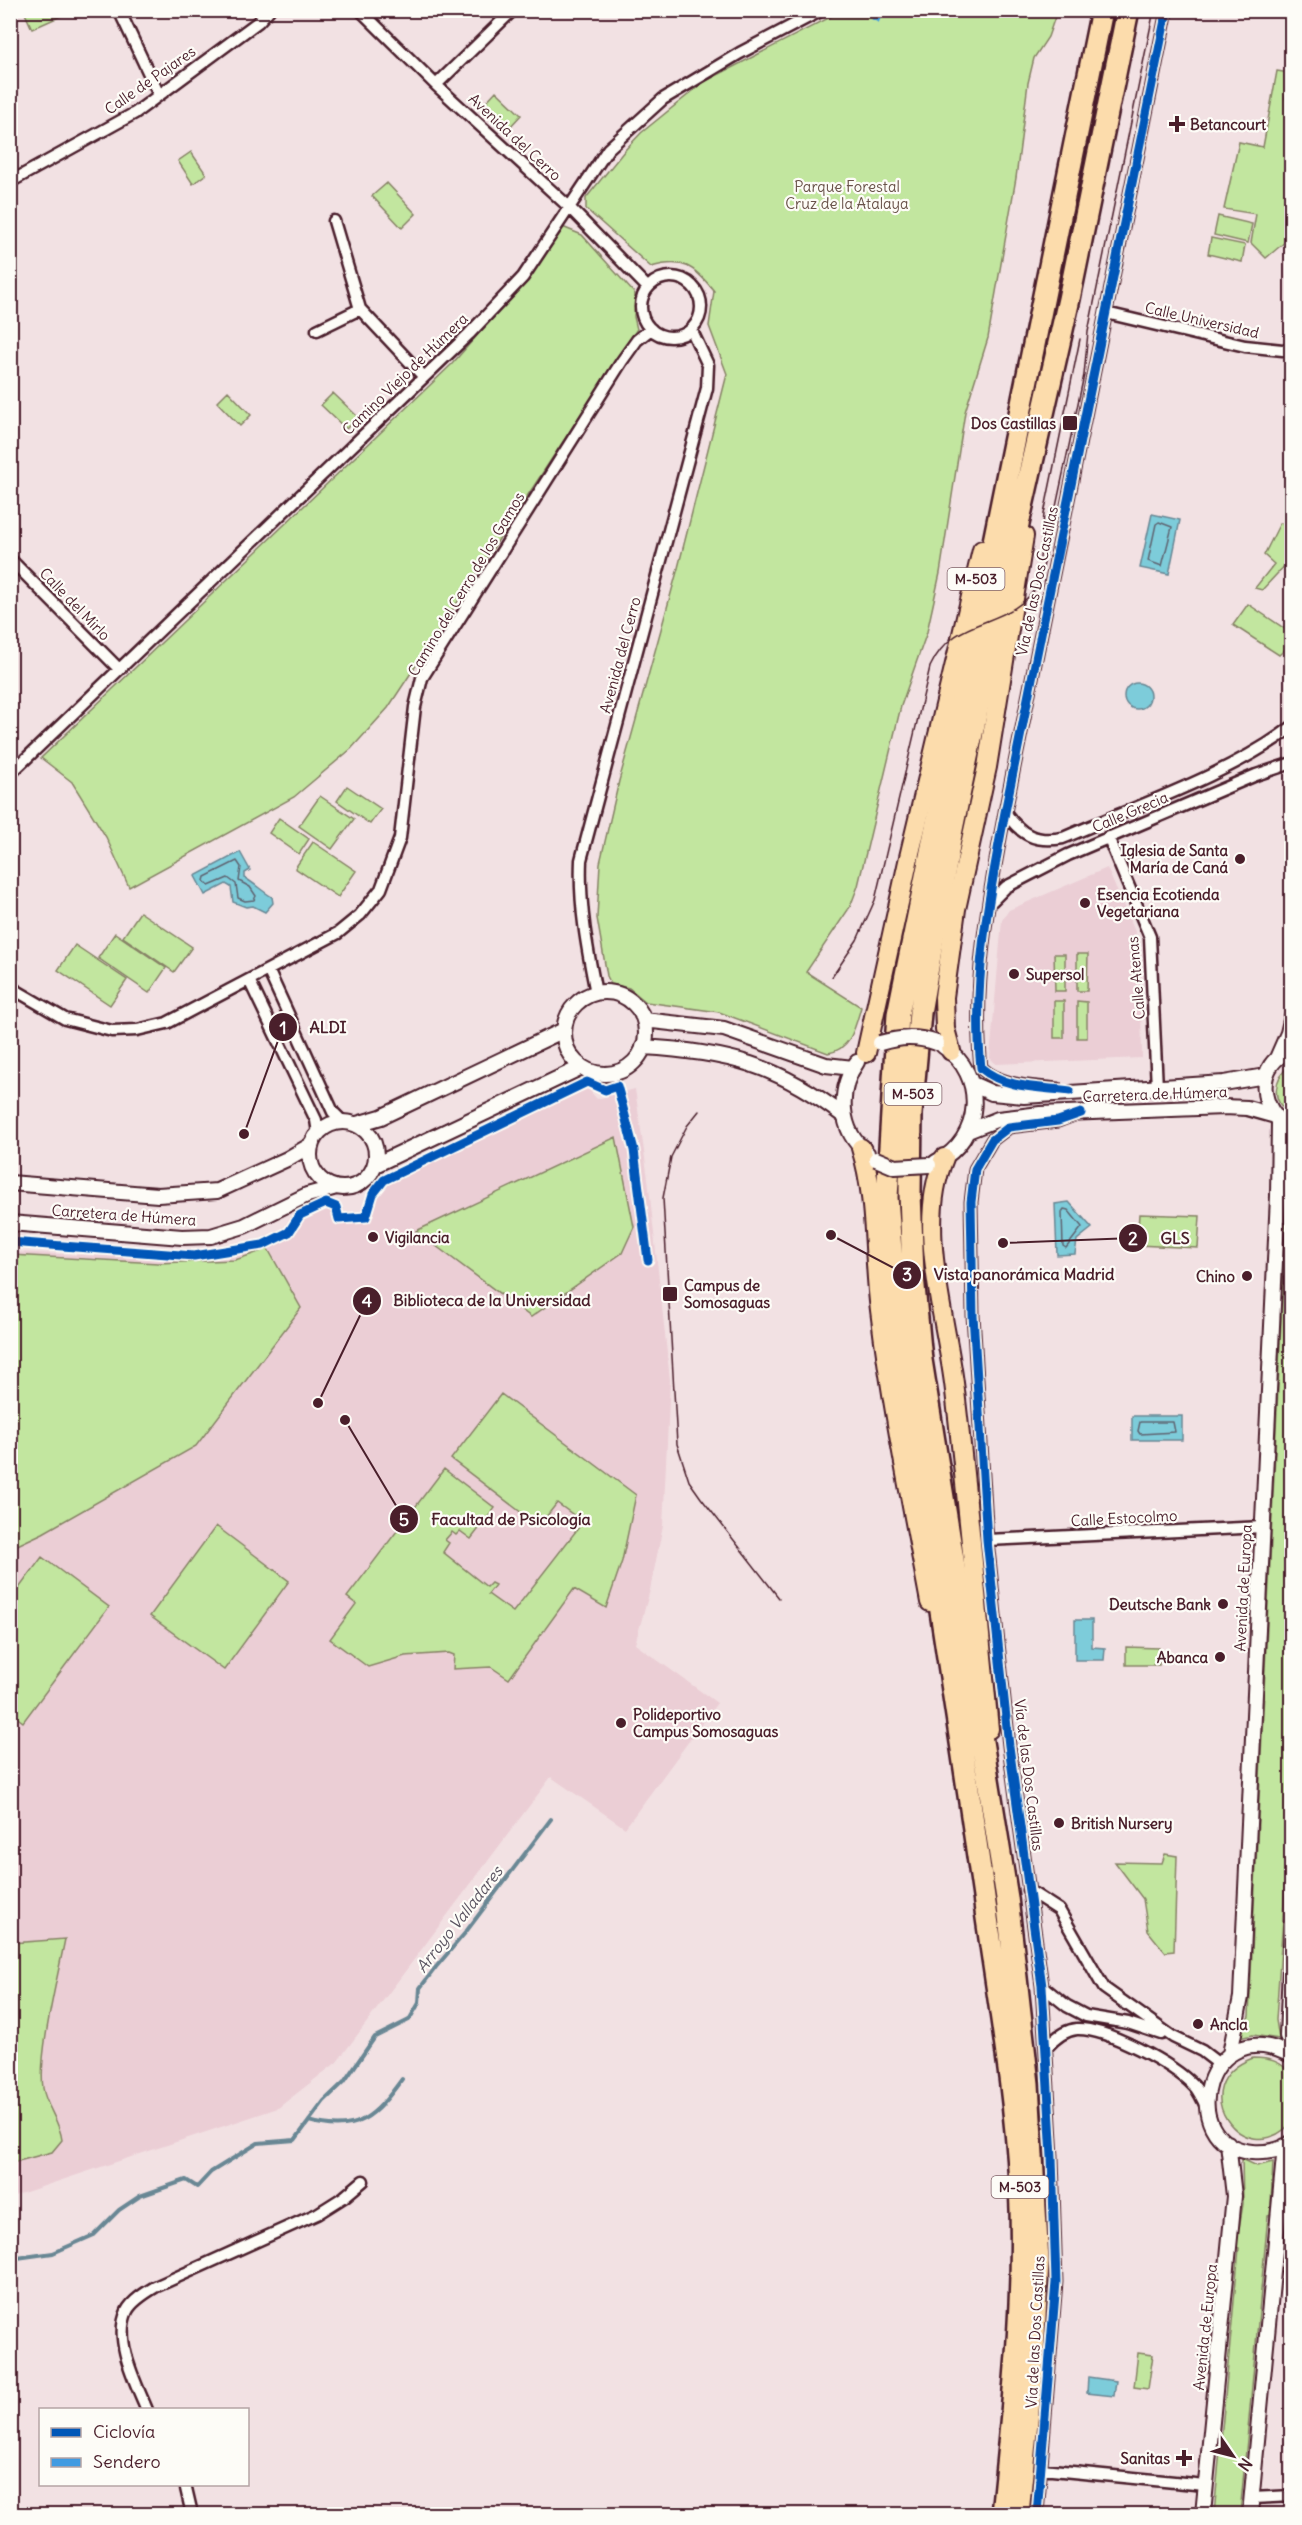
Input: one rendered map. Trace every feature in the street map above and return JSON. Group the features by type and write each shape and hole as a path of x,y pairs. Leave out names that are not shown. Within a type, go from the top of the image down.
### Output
{"highway":[{"name":"M-503","path":"1002,2514 1017,2369 1021,2265 1020,2183 1011,2094 893,1278 888,1197 891,1118 900,1003 1102,10"},
{"name":"M-503","path":"944,1047 944,997 956,909 987,767 1034,476 1128,10"},
{"name":"M-503","path":"1007,1898 921,1360 913,1276 911,1114 920,1013 951,834 989,652 1069,299"},
{"name":"M-503","path":"873,1048 909,856 1042,301"},
{"name":"M-503","path":"868,1154 879,1308 889,1385 978,1860"},
{"name":"M-503","path":"936,1162 933,1252 955,1388 1028,2084 1038,2263 1032,2368 1018,2514"}],"street":[{"path":"119,10 159,95"},
{"name":"Calle de Pajares","path":"10,182 135,113 258,22 269,10"},
{"name":"Avenida del Cerro","path":"360,10 436,85 568,206 648,288"},
{"path":"436,85 513,10"},
{"name":"Camino Viejo de Húmera","path":"10,774 424,377 523,277 608,148 663,99 740,53 822,10"},
{"name":"Vía de las Dos Castillas","path":"1070,1091 1008,1084 981,1068 977,1029 984,933 1005,812 1167,10"},
{"path":"334,221 360,309 424,377"},
{"path":"664,277 686,280 696,289 702,306 697,322 691,329 676,337 663,336 651,329 642,312 642,300 648,288 664,277"},
{"path":"317,330 360,309"},
{"name":"Calle Universidad","path":"1106,314 1245,346 1292,351"},
{"name":"Camino del Cerro de los Gamos","path":"10,987 65,1019 104,1029 137,1030 167,1023 250,982 338,933 360,915 381,889 400,838 415,708 422,678 622,361 637,340 651,329"},
{"name":"Avenida del Cerro","path":"596,993 587,957 579,895 581,860 707,388 708,365 691,329"},
{"name":"Calle del Mirlo","path":"10,559 118,669"},
{"name":"Calle Grecia","path":"1005,812 1019,829 1031,837 1045,841 1063,837 1209,774 1277,738 1292,727"},
{"name":"Calle Grecia","path":"990,904 1006,887 1108,837 1256,775 1292,763"},
{"name":"Calle Atenas","path":"1108,837 1150,937 1157,1088"},
{"path":"268,972 333,1113 342,1121"},
{"path":"250,982 316,1120 311,1167 320,1180 333,1188 356,1186 367,1179 375,1165 376,1152 369,1134 357,1124"},
{"path":"596,993 619,994 638,1009 644,1020 646,1034 643,1047 631,1064 613,1073 597,1073 582,1067 572,1057 566,1044 564,1030 569,1014 580,1000 596,993"},
{"path":"1266,1076 1288,1033 1292,1016"},
{"path":"644,1020 724,1029 826,1065 853,1068"},
{"path":"314,1139 329,1124 342,1121 357,1124 381,1117 564,1030"},
{"path":"901,1037 923,1038 944,1047 963,1065 972,1084 973,1116 968,1131 958,1146 936,1162 896,1167 868,1154 851,1135 844,1116 843,1098 853,1068 873,1048 901,1037"},
{"path":"643,1047 722,1055 782,1075 808,1089 844,1116"},
{"path":"1277,1058 1292,1050"},
{"path":"375,1165 582,1067"},
{"name":"Carretera de Húmera","path":"972,1084 992,1093 1024,1096 1070,1091 1224,1083 1266,1076"},
{"name":"Avenida de Europa","path":"1230,2054 1241,1997 1278,1196 1276,1119 1266,1103 1263,1089 1266,1076"},
{"name":"Carretera de Húmera","path":"968,1131 998,1119 1040,1114 1224,1107 1247,1108 1276,1119 1292,1129"},
{"name":"Vía de las Dos Castillas","path":"1037,2514 1056,2282 1052,2157 1042,1986 1009,1746 987,1540 973,1315 970,1202 975,1169 992,1140 1009,1127 1058,1121 1081,1113"},
{"name":"Carretera de Húmera","path":"10,1183 158,1195 217,1191 287,1159 314,1139"},
{"name":"Carretera de Húmera","path":"10,1223 171,1237 211,1236 244,1226 306,1195 333,1188"},
{"name":"Calle Estocolmo","path":"987,1540 1263,1527"},
{"path":"1028,1890 1059,1910 1104,1988 1173,2037"},
{"path":"1292,1924 1287,2036 1292,2054"},
{"path":"1042,1986 1067,2006 1086,2016 1128,2023 1173,2037 1202,2051 1219,2064"},
{"path":"1046,2048 1065,2032 1077,2029 1118,2040 1160,2061 1194,2086 1206,2106 1217,2133 1228,2143 1245,2151 1264,2153 1289,2145 1250,2514"},
{"path":"1206,2106 1211,2077 1219,2064 1230,2054 1245,2047 1262,2045 1292,2054"},
{"name":"Avenida de Europa","path":"1203,2514 1234,2196 1228,2143"},
{"path":"147,2408 127,2356 123,2336 127,2311 140,2297 155,2287 317,2214 344,2197 363,2181"},
{"path":"1042,2469 1205,2486"},
{"path":"185,2486 192,2514"},
{"path":"1252,2498 1292,2496"}],"shaded area":[{"path":"1107,868 1140,943 1142,1058 996,1064 990,1058 1002,920 1009,910"},
{"path":"588,1089 597,1099 635,1089 648,1179 670,1380 663,1526 650,1590 635,1644 717,1703 625,1828 551,1777 337,2062 278,2108 11,2197 11,1252 171,1259 228,1258 250,1253 294,1236 304,1220 325,1208 332,1209 339,1224 370,1222 377,1196 389,1181"}],"green space":[{"name":"Parque Forestal Cruz de la Atalaya","path":"844,10 1057,11 1048,37 1034,58 1028,83 1016,178 988,338 965,412 940,573 927,632 901,706 858,886 850,907 806,972 861,1007 854,1030 847,1042 836,1051 828,1053 719,1012 646,1002 629,988 611,984 607,976 597,918 600,863 619,781 678,568 727,374 709,326 714,291 700,275 687,266 672,263 651,267 586,209 586,198 641,133 704,82"},
{"path":"24,11 72,11 32,29"},
{"path":"1277,71 1290,73 1285,98 1292,110 1291,237 1266,258 1251,243 1256,214 1224,209 1239,142 1263,147"},
{"path":"496,91 521,115 509,128 484,104"},
{"path":"191,152 206,174 193,184 178,161"},
{"path":"387,183 416,214 402,228 372,196"},
{"path":"1218,216 1252,224 1248,243 1214,235"},
{"path":"560,226 582,235 635,294 634,317 637,329 388,708 351,749 294,797 129,887 106,837 72,782 41,758 452,364 524,282"},
{"path":"1211,238 1245,245 1242,262 1208,254"},
{"path":"228,391 251,415 240,426 217,402"},
{"path":"333,393 358,417 346,429 321,405"},
{"path":"1280,523 1291,525 1291,559 1262,590 1255,588 1274,564 1264,555"},
{"path":"1248,604 1291,633 1291,644 1279,655 1233,625"},
{"path":"347,786 381,809 370,824 337,801"},
{"path":"320,796 354,819 332,849 299,826"},
{"path":"279,818 309,839 299,854 269,833"},
{"path":"313,842 356,871 338,897 295,868"},
{"path":"140,912 192,947 174,972 123,937"},
{"path":"115,933 166,968 149,993 98,958"},
{"path":"75,945 127,980 110,1005 58,970"},
{"path":"1054,954 1065,954 1065,991 1055,991"},
{"path":"1077,954 1088,954 1087,991 1077,991"},
{"path":"1054,1001 1064,1001 1064,1038 1054,1038"},
{"path":"1077,1001 1087,1002 1087,1038 1077,1038"},
{"path":"1291,1064 1291,1114 1280,1103 1276,1090 1280,1076"},
{"path":"616,1137 634,1227 622,1253 531,1317 416,1231"},
{"path":"1291,1147 1292,1784 1276,2020 1279,2039 1253,2035 1239,2038 1249,2016 1289,1149"},
{"path":"1139,1214 1200,1216 1198,1248 1137,1245"},
{"path":"268,1249 301,1308 196,1446 43,1533 11,1548 11,1255 158,1263 235,1260"},
{"path":"501,1394 636,1495 622,1561 606,1608 574,1589 509,1679 491,1667 453,1669 454,1655 449,1653 405,1656 368,1667 330,1639 356,1604 347,1597 444,1469 495,1508 471,1539 460,1531 456,1535 452,1532 445,1540 449,1543 443,1552 487,1587 491,1583 495,1585 488,1594 513,1612 583,1522 557,1503 539,1526 451,1459"},
{"path":"216,1526 289,1581 224,1670 150,1616"},
{"path":"42,1557 109,1607 23,1722 11,1713 11,1599"},
{"path":"1126,1647 1159,1648 1159,1665 1126,1665"},
{"path":"1165,1854 1177,1856 1174,1951 1165,1952 1148,1931 1143,1899 1115,1862 1162,1863"},
{"path":"65,1939 46,2036 42,2073 45,2095 62,2140 52,2152 11,2163 11,1943"},
{"path":"1253,2058 1274,2061 1291,2074 1291,2123 1273,2136 1255,2138 1239,2132 1227,2120 1221,2104 1222,2087 1232,2071"},
{"path":"1242,2159 1257,2166 1273,2162 1271,2204 1273,2215 1268,2216 1240,2514 1214,2514 1239,2248 1236,2247 1243,2204"},
{"path":"1138,2353 1153,2355 1148,2389 1134,2387"}],"water":[{"path":"1152,514 1180,520 1169,574 1140,568"},
{"path":"1137,683 1146,687 1150,696 1146,705 1137,709 1128,705 1124,696 1128,687"},
{"path":"240,852 250,870 245,873 245,878 272,897 273,903 265,912 253,906 246,907 233,902 231,887 226,884 205,895 195,876"},
{"path":"1069,1202 1092,1228 1077,1240 1075,1254 1057,1255 1055,1204"},
{"path":"1132,1416 1182,1416 1182,1440 1132,1440"},
{"path":"1075,1620 1092,1620 1092,1647 1105,1648 1104,1660 1075,1660"},
{"path":"1088,2377 1116,2381 1114,2396 1087,2393"}],"waterway":[{"name":"Arroyo Valladares","path":"10,2259 53,2253 94,2235 119,2210 140,2196 186,2180 197,2187 211,2172 258,2143 295,2140 324,2101 344,2082 375,2037 409,2020 419,2003 420,1988 465,1933 551,1819"},
{"path":"309,2121 340,2126 353,2124 374,2112 402,2079"}],"tram line":[{"path":"832,977 857,940 875,900 930,667 941,649 954,637 1014,609 1040,582 1084,375 1088,332 1154,10"},
{"path":"1040,558 1044,514 1080,339"},
{"path":"699,1111 687,1126 671,1157 663,1198 677,1444 689,1481 779,1598"}],"marked path":[{"path":"875,21 880,10"}],"cycle path":[{"path":"1070,1091 1035,1088 1012,1083 1001,1080 981,1068 980,972 988,907 1005,812 1167,10"},
{"path":"10,1242 194,1256 263,1245 289,1232 300,1215 326,1203 336,1207 339,1219 366,1217 373,1194 384,1180 587,1082 605,1090 617,1086 634,1150 648,1260"},
{"path":"1037,2514 1056,2282 1052,2157 1042,1986 1009,1746 987,1540 973,1315 971,1202 975,1169 992,1140 1009,1127 1058,1121 1081,1113"}],"place":[{"name":"Betancourt","path":"1177,124"},
{"name":"Dos Castillas","path":"1070,423"},
{"name":"Iglesia de Santa María de Caná","path":"1240,859"},
{"name":"Esencia Ecotienda Vegetariana","path":"1085,903"},
{"name":"Supersol","path":"1014,974"},
{"name":"ALDI","path":"244,1134"},
{"name":"Vista panorámica Madrid","path":"831,1235"},
{"name":"Vigilancia","path":"373,1237"},
{"name":"GLS","path":"1003,1243"},
{"name":"Chino","path":"1247,1276"},
{"name":"Campus de Somosaguas","path":"670,1294"},
{"name":"Biblioteca de la Universidad","path":"318,1403"},
{"name":"Facultad de Psicología","path":"345,1420"},
{"name":"Deutsche Bank","path":"1223,1604"},
{"name":"Abanca","path":"1220,1657"},
{"name":"Polideportivo Campus Somosaguas","path":"621,1723"},
{"name":"British Nursery","path":"1059,1823"},
{"name":"Ancla","path":"1198,2024"},
{"name":"Sanitas","path":"1184,2458"}]}
